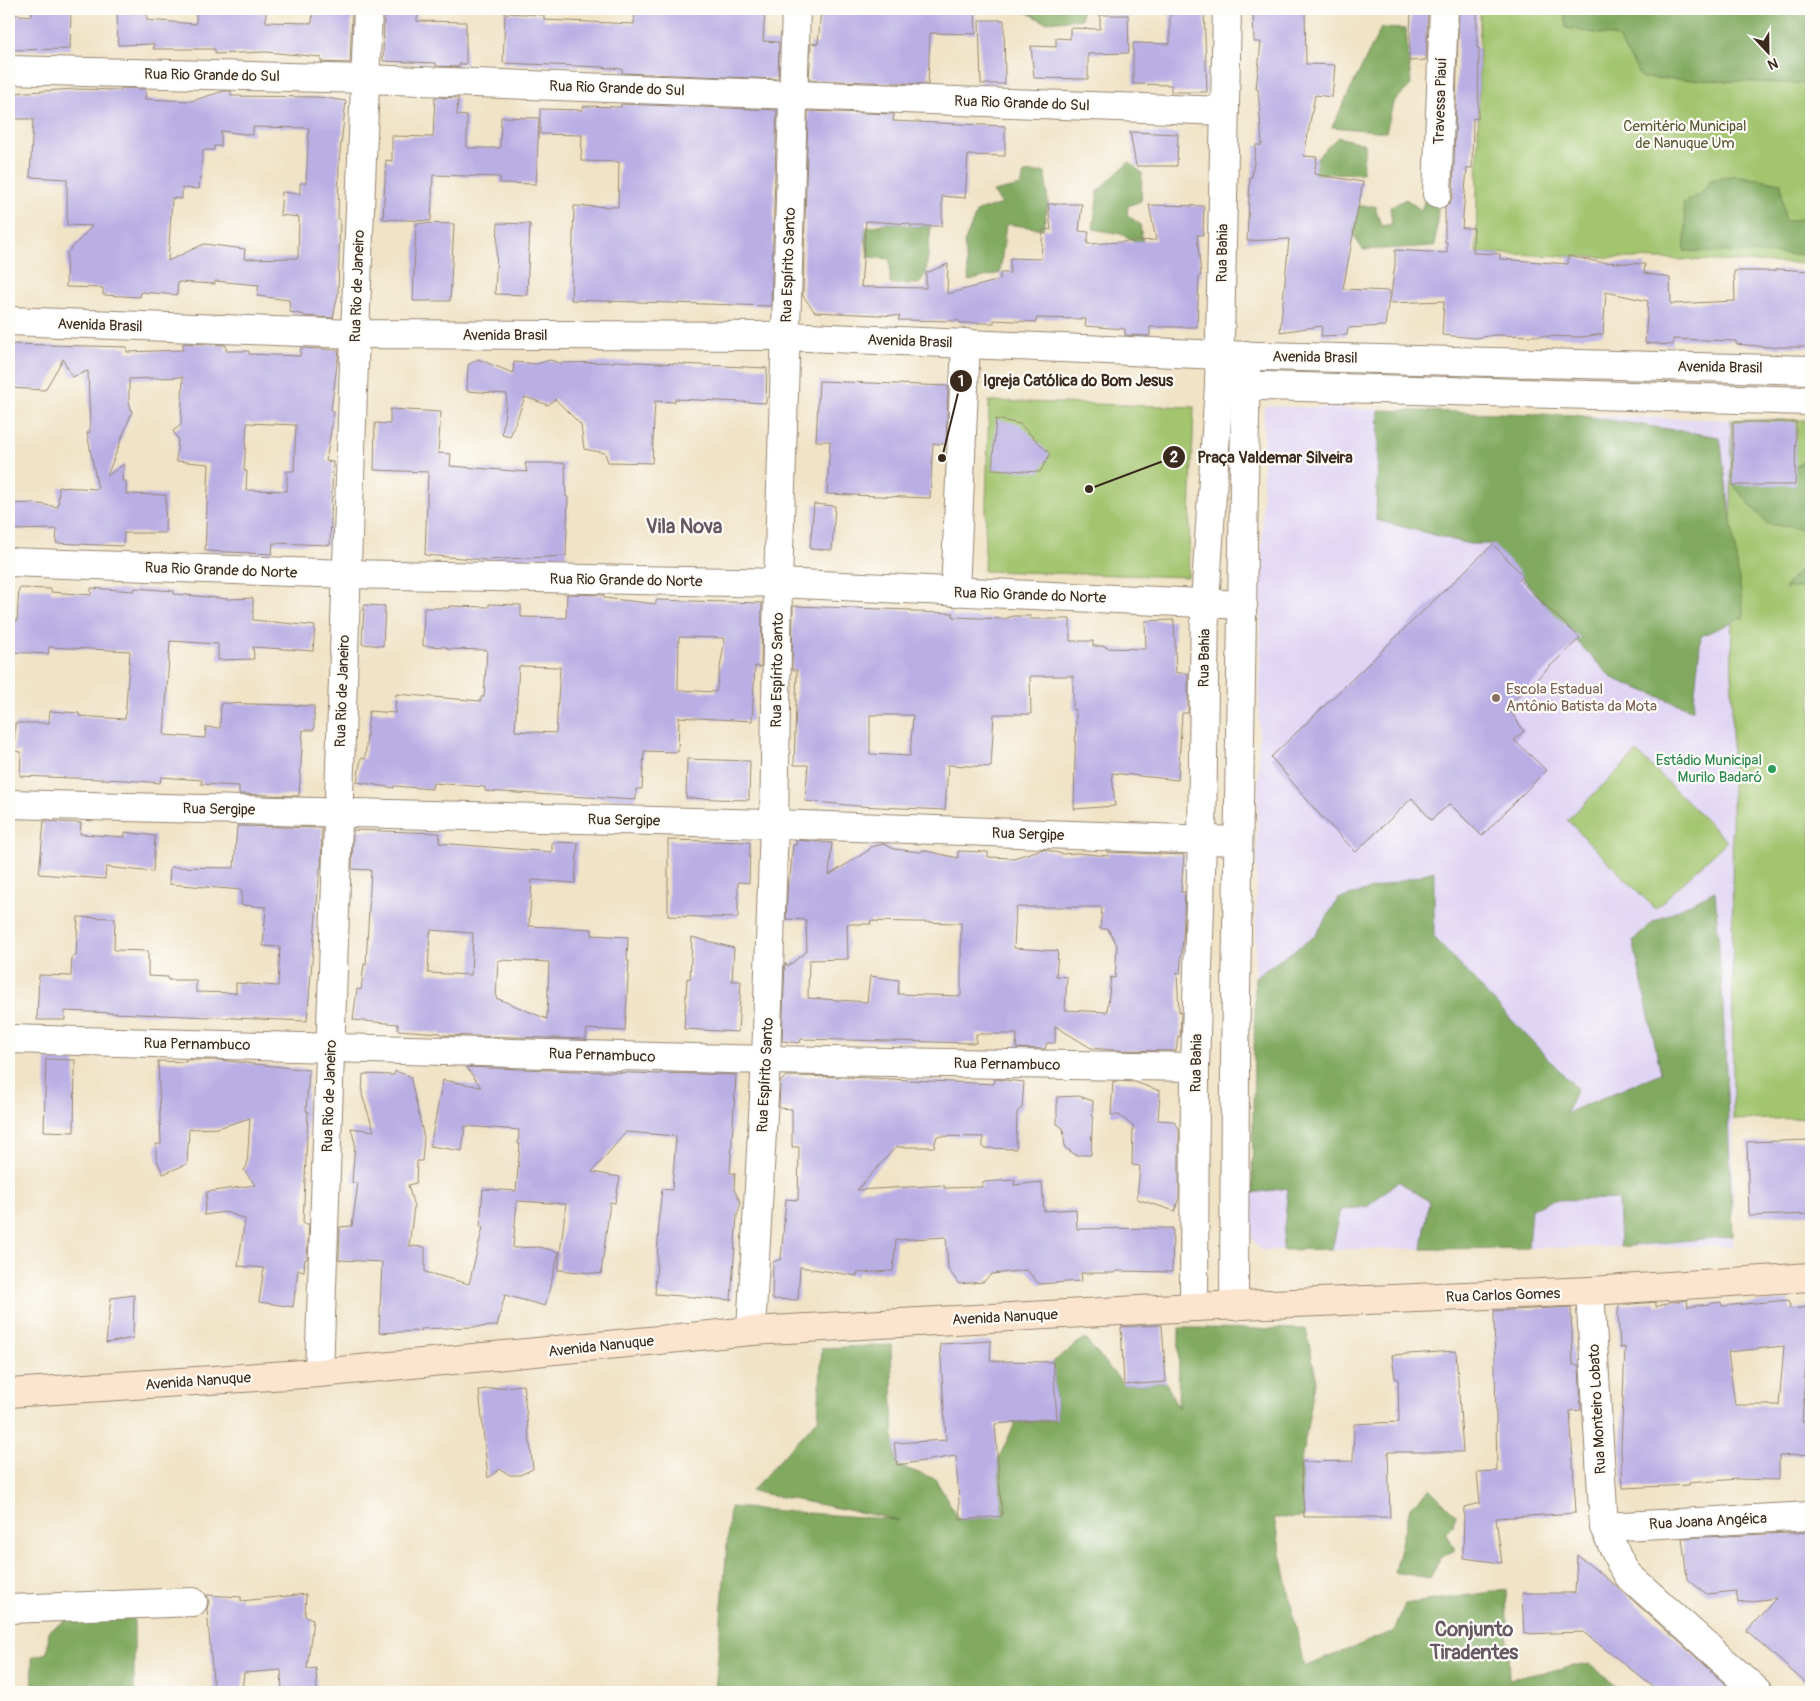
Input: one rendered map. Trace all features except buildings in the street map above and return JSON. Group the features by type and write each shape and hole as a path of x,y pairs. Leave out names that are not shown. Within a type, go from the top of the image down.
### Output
{"main road":[{"name":"Rua Carlos Gomes","path":"1194,1307 1590,1291 1811,1277"},
{"name":"Avenida Nanuque","path":"9,1393 319,1373 751,1331 1194,1307"}],"street":[{"name":"Rua Rio de Janeiro","path":"319,1373 354,334 368,9"},
{"name":"Rua Espírito Santo","path":"751,1331 766,1060 774,824 778,583 796,9"},
{"name":"Rua Bahia","path":"1227,9 1225,111 1233,355 1232,385 1243,605 1235,1059 1234,1306"},
{"name":"Travessa Piauí","path":"1437,194 1444,9"},
{"name":"Rua Rio Grande do Sul","path":"9,70 366,79 1225,111"},
{"name":"Avenida Brasil","path":"9,322 354,334 786,336 1233,355 1811,370"},
{"path":"955,592 966,343"},
{"name":"Rua Bahia","path":"1194,1307 1195,1067 1202,840 1205,602 1232,385"},
{"name":"Avenida Brasil","path":"1232,385 1811,400"},
{"name":"Rua Rio Grande do Norte","path":"9,562 347,574 778,583 1243,605"},
{"name":"Rua Sergipe","path":"9,804 774,824 1238,841"},
{"name":"Rua Pernambuco","path":"9,1039 766,1060 1195,1067"},
{"name":"Rua Monteiro Lobato","path":"1590,1291 1604,1527"},
{"name":"Rua Joana Angéica","path":"1604,1527 1811,1516"},
{"path":"1604,1527 1628,1575 1758,1692"},
{"path":"9,1609 193,1602"}],"shaded area":[{"name":"Escola Estadual Antônio Batista da Mota","path":"1264,406 1731,420 1733,1246 1261,1250 1251,1238"}],"green space":[{"path":"1025,9 1082,9 1081,19 1045,22 1024,11"},
{"name":"Cemitério Municipal de Nanuque Um","path":"1480,9 1811,9 1811,264 1476,253"},
{"path":"1564,9 1811,9 1811,84 1642,78 1617,37 1566,28"},
{"path":"1381,28 1406,29 1411,85 1393,103 1386,132 1332,127"},
{"path":"1338,137 1365,144 1362,173 1314,174 1317,157"},
{"path":"1129,162 1142,173 1141,201 1128,206 1127,215 1140,224 1143,245 1121,234 1093,229 1098,191"},
{"path":"1045,172 1048,203 1043,229 1006,224 1000,273 969,281 964,243 977,211 1002,204 993,192 1021,186 1024,173"},
{"path":"1735,175 1781,183 1785,221 1811,218 1811,255 1684,251 1686,228 1683,203 1703,192 1710,180"},
{"path":"1428,192 1439,198 1435,246 1363,250 1353,234 1358,206 1375,206 1381,226 1392,224 1390,207 1406,199 1421,210"},
{"path":"891,222 910,226 931,226 926,273 919,284 890,284 890,259 868,257 864,228"},
{"path":"989,401 1194,407 1188,577 984,571"},
{"path":"1379,410 1576,415 1720,437 1744,617 1701,636 1693,710 1612,678 1584,649 1493,544 1469,544 1376,520"},
{"name":"Estádio Municipal Murilo Badaró","path":"1731,420 1811,420 1811,1118 1733,1120"},
{"path":"1811,442 1811,530 1767,524 1733,485 1795,467 1810,456"},
{"path":"1811,556 1811,588 1784,588"},
{"path":"1637,752 1727,841 1655,909 1567,820"},
{"path":"1434,871 1434,938 1577,1089 1566,1113 1661,1073 1633,940 1653,922 1715,891 1723,1004 1733,1236 1620,1247 1618,1199 1553,1200 1531,1209 1528,1248 1422,1249 1429,1201 1398,1181 1367,1207 1341,1210 1332,1249 1282,1250 1288,1188 1252,1193 1255,977 1315,936 1338,899"},
{"path":"1179,1328 1306,1329 1316,1377 1301,1462 1304,1517 1274,1518 1304,1667 1394,1631 1405,1604 1506,1590 1509,1679 1589,1663 1623,1692 715,1692 730,1507 899,1520 751,1491 818,1419 822,1348 891,1345 894,1443 897,1465 935,1479 960,1520 1002,1516 998,1460 1015,1423 1057,1419 1053,1362 1084,1338 1124,1385 1166,1382 1178,1408"},
{"path":"1430,1489 1455,1514 1453,1526 1446,1532 1455,1550 1439,1558 1429,1578 1394,1572 1410,1507"},
{"path":"134,1612 134,1692 33,1692 32,1657 47,1653 49,1631 68,1619"}],"place":[{"name":"Igreja Católica do Bom Jesus","path":"942,458"},
{"name":"Praça Valdemar Silveira","path":"1089,489"},
{"name":"Escola Estadual Antônio Batista da Mota","path":"1496,698"},
{"name":"Estádio Municipal Murilo Badaró","path":"1772,769"}],"district":[{"name":"Vila Nova","path":"684,526"},
{"name":"Conjunto Tiradentes","path":"1474,1640"}]}
